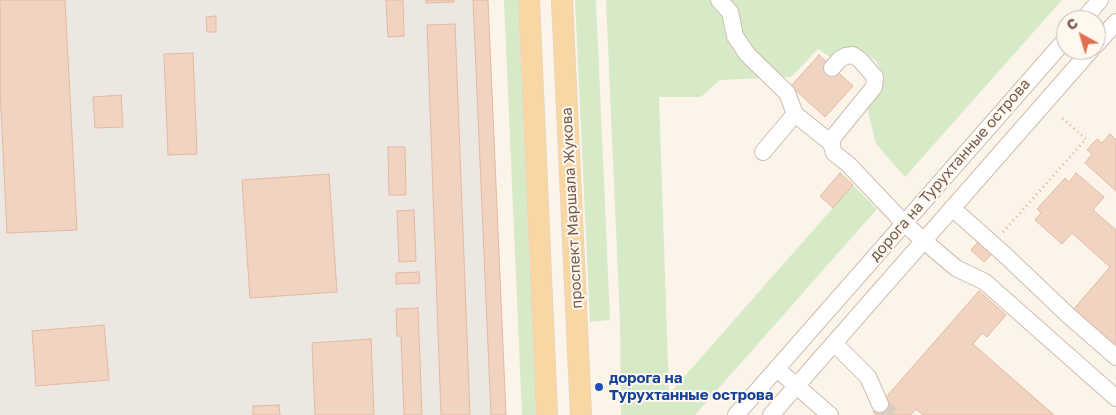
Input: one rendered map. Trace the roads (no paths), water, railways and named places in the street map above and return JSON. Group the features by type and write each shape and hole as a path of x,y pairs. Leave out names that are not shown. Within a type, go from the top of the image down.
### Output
{"main road":[{"path":"529,0 547,415"},
{"name":"проспект Маршала Жукова","path":"562,0 581,415"}],"street":[{"path":"719,0 730,12 735,36 747,54 787,93 795,114 831,143 834,153 848,164 904,223 956,268 985,282 1116,398"},
{"path":"1091,10 1100,0"},
{"path":"1106,34 1116,22"},
{"name":"дорога на Турухтанные острова","path":"736,415 1056,50"},
{"path":"831,143 835,135 874,87 874,77 860,60 853,55 840,59 832,68"},
{"name":"дорога на Турухтанные острова","path":"771,415 1083,60"},
{"path":"763,152 795,114"},
{"path":"952,208 1116,358"},
{"path":"834,343 868,377 880,404"},
{"path":"777,369 830,415"}],"tunnel":[{"path":"880,404 892,415"}],"place":[{"name":"дорога на Турухтанные острова","path":"599,387"}]}
